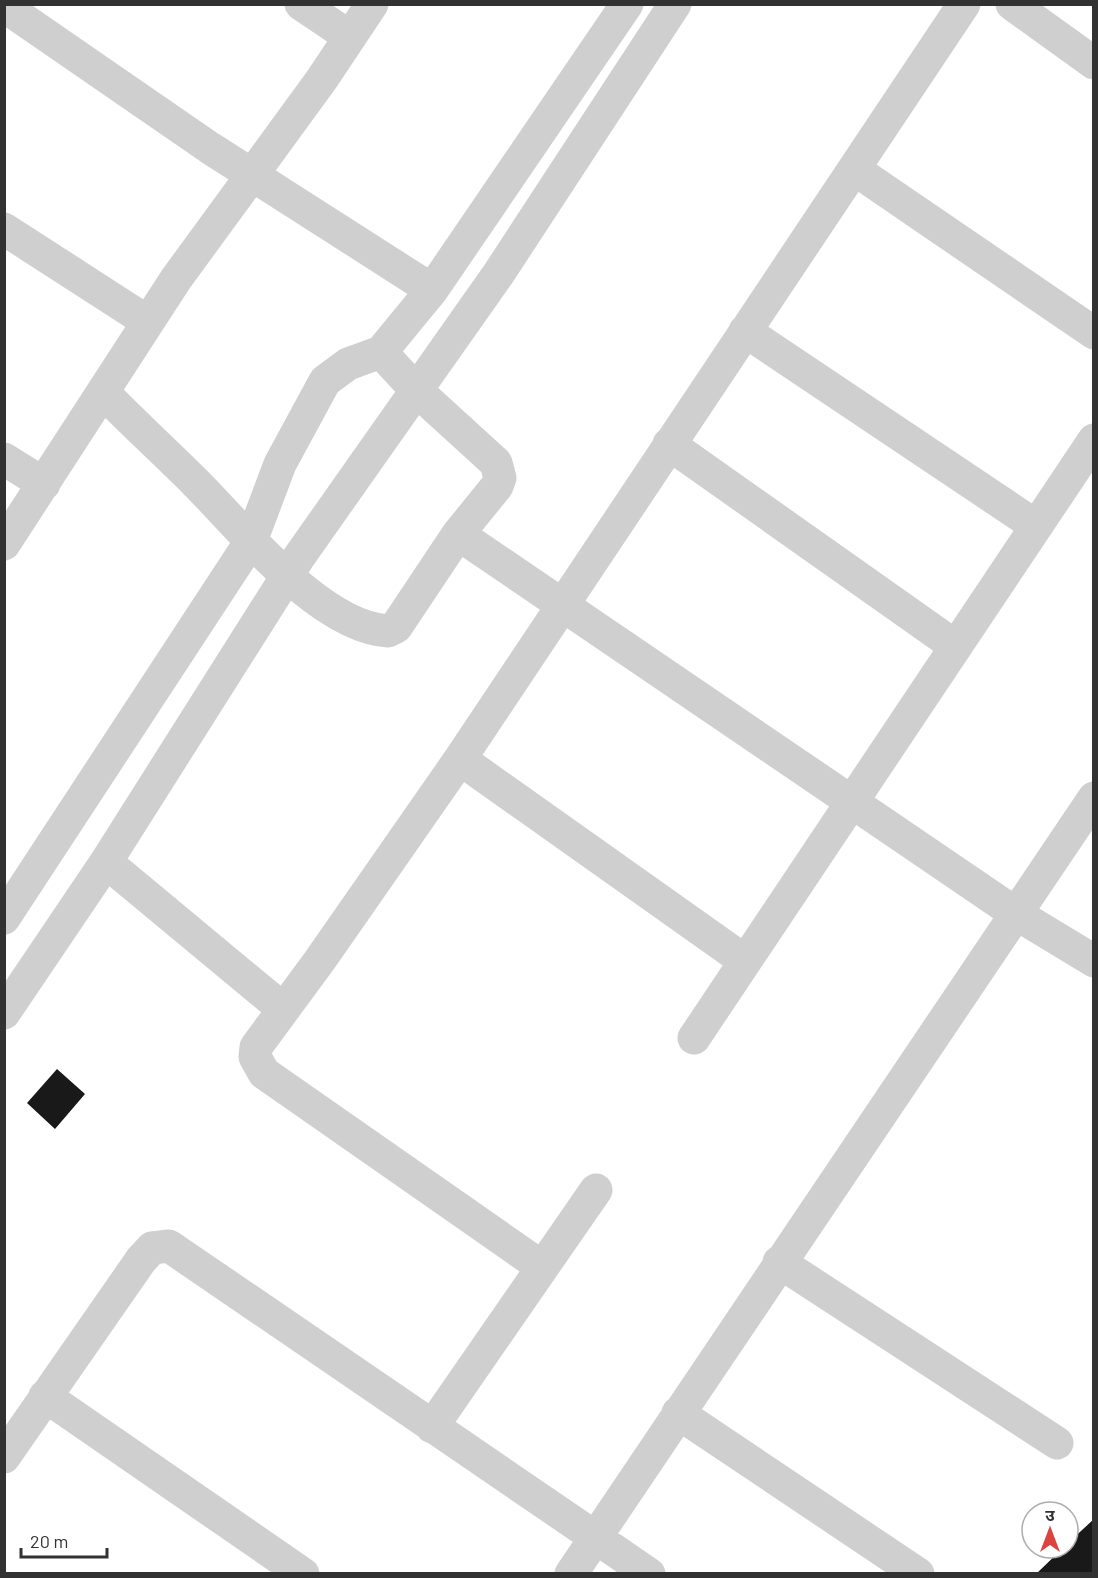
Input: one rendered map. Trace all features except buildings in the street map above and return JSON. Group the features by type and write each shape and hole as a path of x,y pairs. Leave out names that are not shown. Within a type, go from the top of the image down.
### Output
{"street":[{"path":"302,4 350,38"},
{"path":"4,544 148,322 372,4"},
{"path":"4,918 251,541 280,464 319,390 337,370 381,352 432,290 627,4"},
{"path":"4,1013 106,862 286,577 499,273 675,4"},
{"path":"542,1267 264,1073 255,1057 256,1047 460,759 561,604 964,4"},
{"path":"1012,4 1094,63"},
{"path":"12,7 210,148 432,290"},
{"path":"854,169 1094,333"},
{"path":"4,229 148,322"},
{"path":"745,331 1036,526"},
{"path":"103,392 286,577 331,608 362,625 388,631 396,627 458,534 497,486 500,470 496,463 416,390 381,352"},
{"path":"694,1038 1094,440"},
{"path":"669,444 955,646"},
{"path":"4,459 44,484"},
{"path":"458,534 1015,913 1094,961"},
{"path":"460,759 745,961"},
{"path":"571,1574 779,1262 1094,798"},
{"path":"106,862 283,1009"},
{"path":"432,1428 596,1190"},
{"path":"4,1457 141,1260 152,1248 161,1245 169,1246 432,1428 649,1574"},
{"path":"779,1262 1057,1443"},
{"path":"45,1396 303,1574"},
{"path":"678,1413 918,1574"}]}
